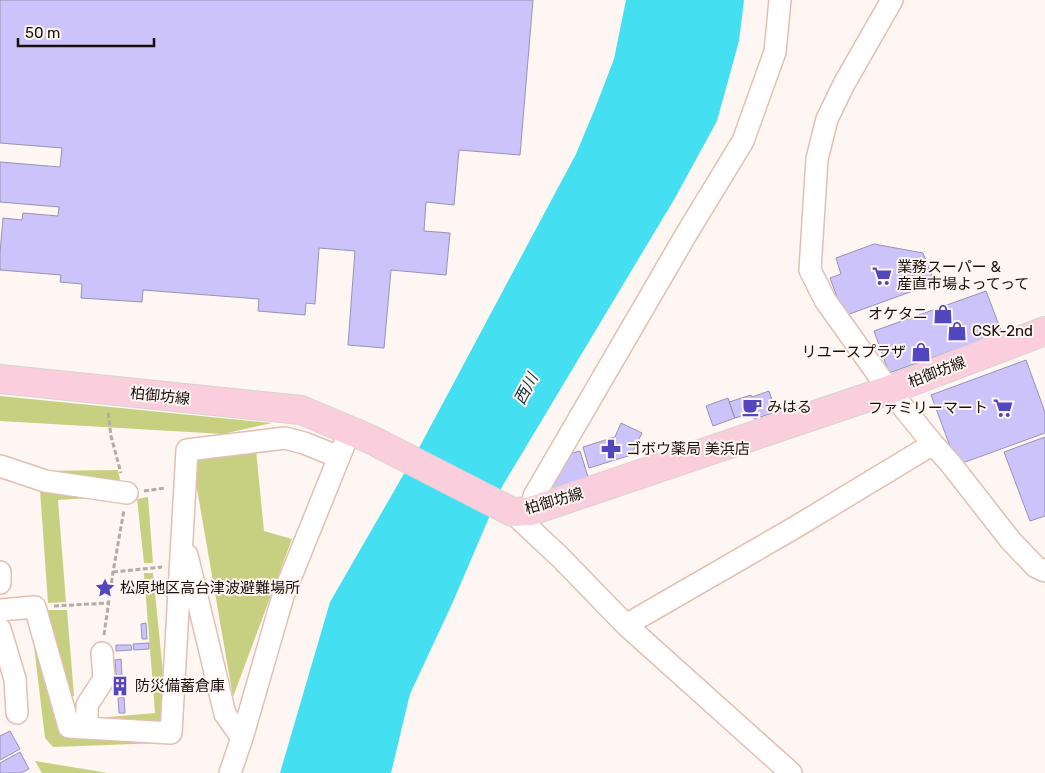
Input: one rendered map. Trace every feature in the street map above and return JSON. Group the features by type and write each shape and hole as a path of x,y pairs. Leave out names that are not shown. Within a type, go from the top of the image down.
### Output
{"main road":[{"name":"柏御坊線","path":"0,379 301,410 360,435 521,511 889,390 1045,331"}],"street":[{"path":"780,0 775,52 743,141 687,233 534,496 521,511 560,557 626,625 791,773"},
{"path":"892,0 844,84 827,119 817,159 810,270 825,300 889,390 950,463 1011,541 1036,567 1045,571"},
{"path":"230,773 283,596 339,457 360,435"},
{"path":"0,610 35,607 69,727 171,733 187,450 285,438 339,457"},
{"path":"626,625 794,528 933,444"},
{"path":"0,466 45,481 128,488"},
{"path":"182,533 225,714 242,738"},
{"path":"0,572 0,583"},
{"path":"0,629 15,679 17,713"},
{"path":"87,728 87,705 104,679 102,653"}],"path":[{"path":"102,653 113,572 128,488 111,436 107,411"},
{"path":"128,488 166,488"},
{"path":"113,572 163,566"},
{"path":"66,606 109,603"}],"green space":[{"path":"0,396 272,423 223,434 0,421"},
{"path":"256,450 264,531 292,539 233,697 192,460"},
{"path":"118,470 121,485 34,471"},
{"path":"40,490 108,497 58,500 66,602 48,603"},
{"path":"148,497 153,563 144,563 137,499"},
{"path":"144,573 153,573 167,723 98,722 97,718 155,713"},
{"path":"43,610 67,610 74,696 70,697"},
{"path":"31,621 57,704 61,735 95,734 161,743 53,747 45,738"},
{"path":"35,761 108,773 42,773"}],"water":[{"name":"西川","path":"626,0 744,0 739,41 717,121 675,198 503,485 452,604 410,694 391,773 280,773 330,602 420,446 576,154 614,59"}],"building":[{"path":"0,0 533,0 520,155 459,150 454,205 426,202 424,231 450,233 446,275 391,270 384,348 348,345 355,251 319,248 315,304 306,303 305,315 258,311 259,299 143,290 142,302 81,298 82,284 60,282 61,275 0,270 3,218 22,220 23,213 58,216 59,207 0,202 0,162 60,167 62,148 0,143"},
{"path":"874,244 923,253 935,283 844,316 830,278 841,274 836,258"},
{"path":"986,291 1002,333 889,373 874,331"},
{"path":"1026,360 1045,412 1045,433 957,465 931,395"},
{"name":"みはる","path":"769,391 776,412 754,419 752,413 735,418 729,402"},
{"path":"728,398 735,418 713,426 706,406"},
{"path":"621,423 642,433 631,455 589,468 583,447 615,437"},
{"path":"1045,437 1045,516 1030,521 1004,452"},
{"path":"580,451 589,480 547,493 565,455"},
{"name":"防災備蓄倉庫","path":"146,623 147,639 142,639 141,624"},
{"name":"防災備蓄倉庫","path":"149,643 149,649 134,650 133,644"},
{"name":"防災備蓄倉庫","path":"116,645 131,645 132,650 116,651"},
{"name":"防災備蓄倉庫","path":"121,659 122,675 116,675 115,660"},
{"name":"防災備蓄倉庫","path":"122,678 123,694 118,694 117,679"},
{"name":"防災備蓄倉庫","path":"124,697 125,713 119,713 118,698"},
{"path":"10,731 20,749 0,760 0,736"},
{"path":"20,752 29,769 21,773 0,773 0,763"}],"place":[{"name":"業務スーパー & 産直市場よってって","path":"882,276"},
{"name":"オケタニ","path":"943,314"},
{"name":"CSK-2nd","path":"957,331"},
{"name":"リユースプラザ","path":"921,352"},
{"name":"みはる","path":"752,407"},
{"name":"ファミリーマート","path":"1003,408"},
{"name":"ゴボウ薬局 美浜店","path":"611,449"},
{"name":"松原地区高台津波避難場所","path":"105,588"},
{"name":"防災備蓄倉庫","path":"120,686"}]}
